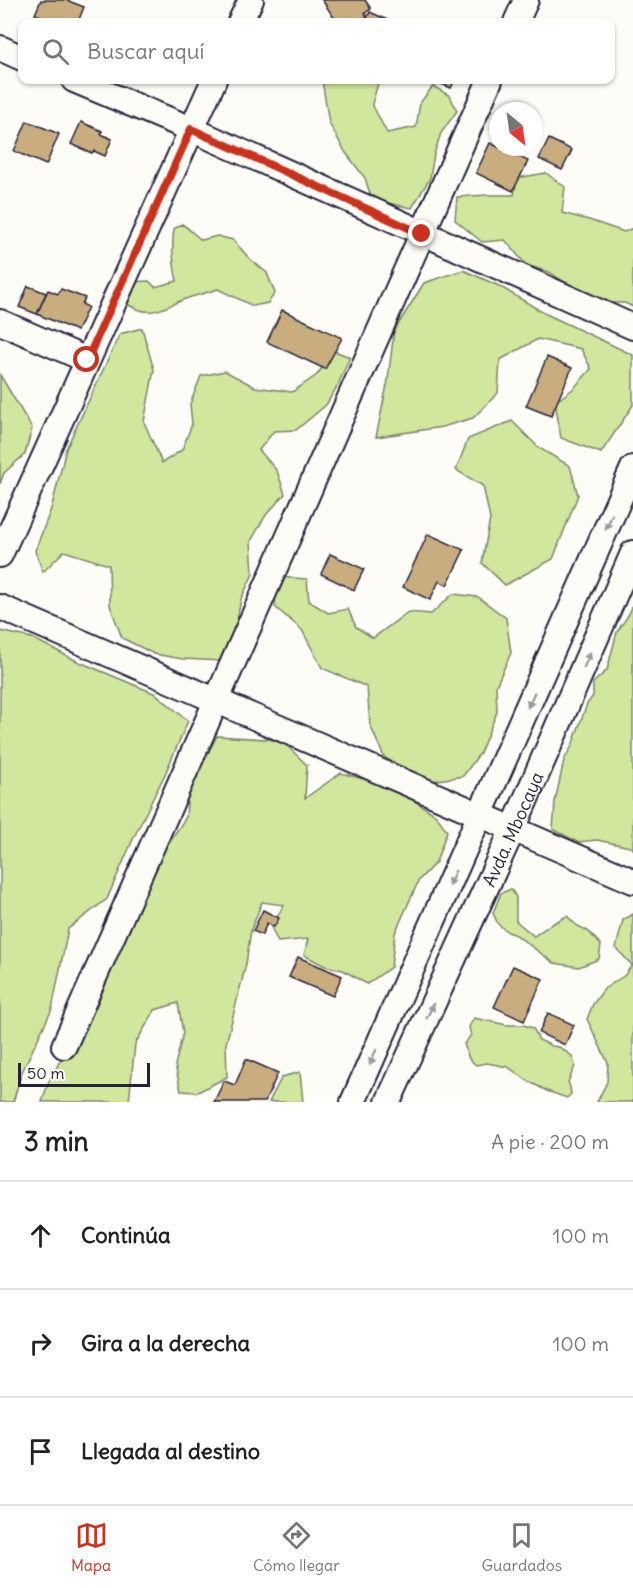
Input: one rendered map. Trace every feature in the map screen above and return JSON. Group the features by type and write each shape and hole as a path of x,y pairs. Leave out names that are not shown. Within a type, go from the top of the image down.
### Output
{"street":[{"path":"242,18 251,0"},
{"path":"518,18 525,0"},
{"path":"0,48 18,56"},
{"path":"84,84 191,129 633,327"},
{"path":"0,555 212,84"},
{"path":"64,1047 488,84"},
{"path":"0,322 87,360"},
{"path":"353,1102 633,468"},
{"name":"Avda. Mbocaya","path":"388,1102 513,829 633,553"},
{"path":"0,607 633,881"}],"green space":[{"path":"323,84 378,84 372,104 387,133 416,127 420,103 433,86 450,96 457,111 441,133 434,154 430,178 412,208 372,200 365,178 346,153 329,123"},
{"path":"546,173 565,187 562,213 624,232 633,228 633,307 625,303 601,303 549,272 526,265 505,240 482,242 455,220 457,197 514,195 517,178"},
{"path":"182,224 202,240 217,236 233,240 267,273 275,293 268,303 253,306 218,289 156,311 143,311 127,304 126,292 132,282 149,281 155,287 177,281 174,268 173,236 174,229"},
{"path":"463,270 499,286 544,313 633,355 633,405 601,453 561,438 555,402 573,389 591,369 581,349 538,339 500,360 498,393 473,418 442,427 376,437 388,380 394,331 424,283"},
{"path":"142,328 154,370 144,422 162,463 182,450 192,424 190,404 201,376 225,371 255,387 292,392 317,375 334,351 350,357 326,405 296,430 274,431 259,450 277,471 285,494 266,515 251,541 253,574 241,599 235,631 221,661 183,659 154,654 122,638 110,605 109,565 64,551 43,572 35,551 52,506 66,449 120,334"},
{"path":"0,375 32,428 25,454 4,473 0,484"},
{"path":"512,421 539,448 570,466 578,495 553,559 505,585 482,563 490,519 483,486 456,470 468,439"},
{"path":"277,577 307,579 309,601 328,613 348,609 356,627 373,638 408,612 431,614 453,594 478,597 506,618 511,653 496,686 497,712 480,753 463,776 426,782 384,757 370,725 367,687 322,668 302,630 275,607"},
{"path":"633,604 633,849 597,840 577,842 553,829 555,802 564,760 572,746 587,704 593,696 593,683 607,670 617,632"},
{"path":"0,631 32,638 77,661 156,694 188,721 107,899 68,929 52,1009 22,1072 13,1102 0,1102"},
{"path":"217,736 281,740 307,765 305,798 341,773 375,782 407,796 436,815 447,831 436,862 419,880 395,933 391,967 367,984 343,970 325,966 304,955 308,939 278,942 271,927 284,905 262,902 251,930 246,964 226,1044 227,1077 198,1092 181,1091 175,1065 183,1033 178,1003 155,1010 135,1044 129,1102 42,1102 48,1083 104,980 125,909 186,817 188,791"},
{"path":"511,889 516,897 516,921 534,936 567,916 576,925 588,931 601,945 599,959 579,967 554,963 516,935 508,932 498,924 493,913 501,893"},
{"path":"633,914 633,1102 597,1102 607,1082 608,1063 587,1019 593,1004 604,989 625,975 632,965 616,948 623,920"},
{"path":"474,1018 533,1028 539,1040 559,1047 572,1056 575,1066 568,1082 571,1094 567,1098 547,1091 508,1067 487,1063 476,1065 469,1059 464,1044 471,1035 469,1027"},
{"path":"300,1072 303,1102 269,1102 282,1077"}],"building":[{"path":"41,0 66,0 84,7 80,18 45,18 35,14"},
{"path":"322,0 365,0 371,9 365,13 365,18 334,18"},
{"path":"370,12 383,18 367,18"},
{"path":"442,84 453,84 451,88"},
{"path":"27,121 59,134 46,165 14,151"},
{"path":"81,122 102,131 101,134 112,139 105,156 71,144"},
{"path":"549,139 572,150 562,170 539,159 543,156"},
{"path":"489,145 489,156 517,156 528,161 513,191 476,173"},
{"path":"28,286 46,293 37,314 19,307"},
{"path":"61,289 85,298 82,304 88,307 77,331 37,314 48,290 58,294"},
{"path":"282,310 342,338 325,369 267,342"},
{"path":"547,357 572,368 551,416 526,406"},
{"path":"428,534 464,550 447,585 439,581 430,600 403,587"},
{"path":"330,554 364,569 354,590 321,574"},
{"path":"263,910 279,918 274,927 267,923 262,935 253,931"},
{"path":"298,957 342,976 333,996 289,977"},
{"path":"513,966 543,979 524,1021 494,1007"},
{"path":"548,1013 574,1025 565,1045 539,1033"},
{"path":"246,1059 278,1073 265,1102 214,1102 224,1081 235,1085"}],"route":[{"path":"87,360 191,129 422,234"}]}
